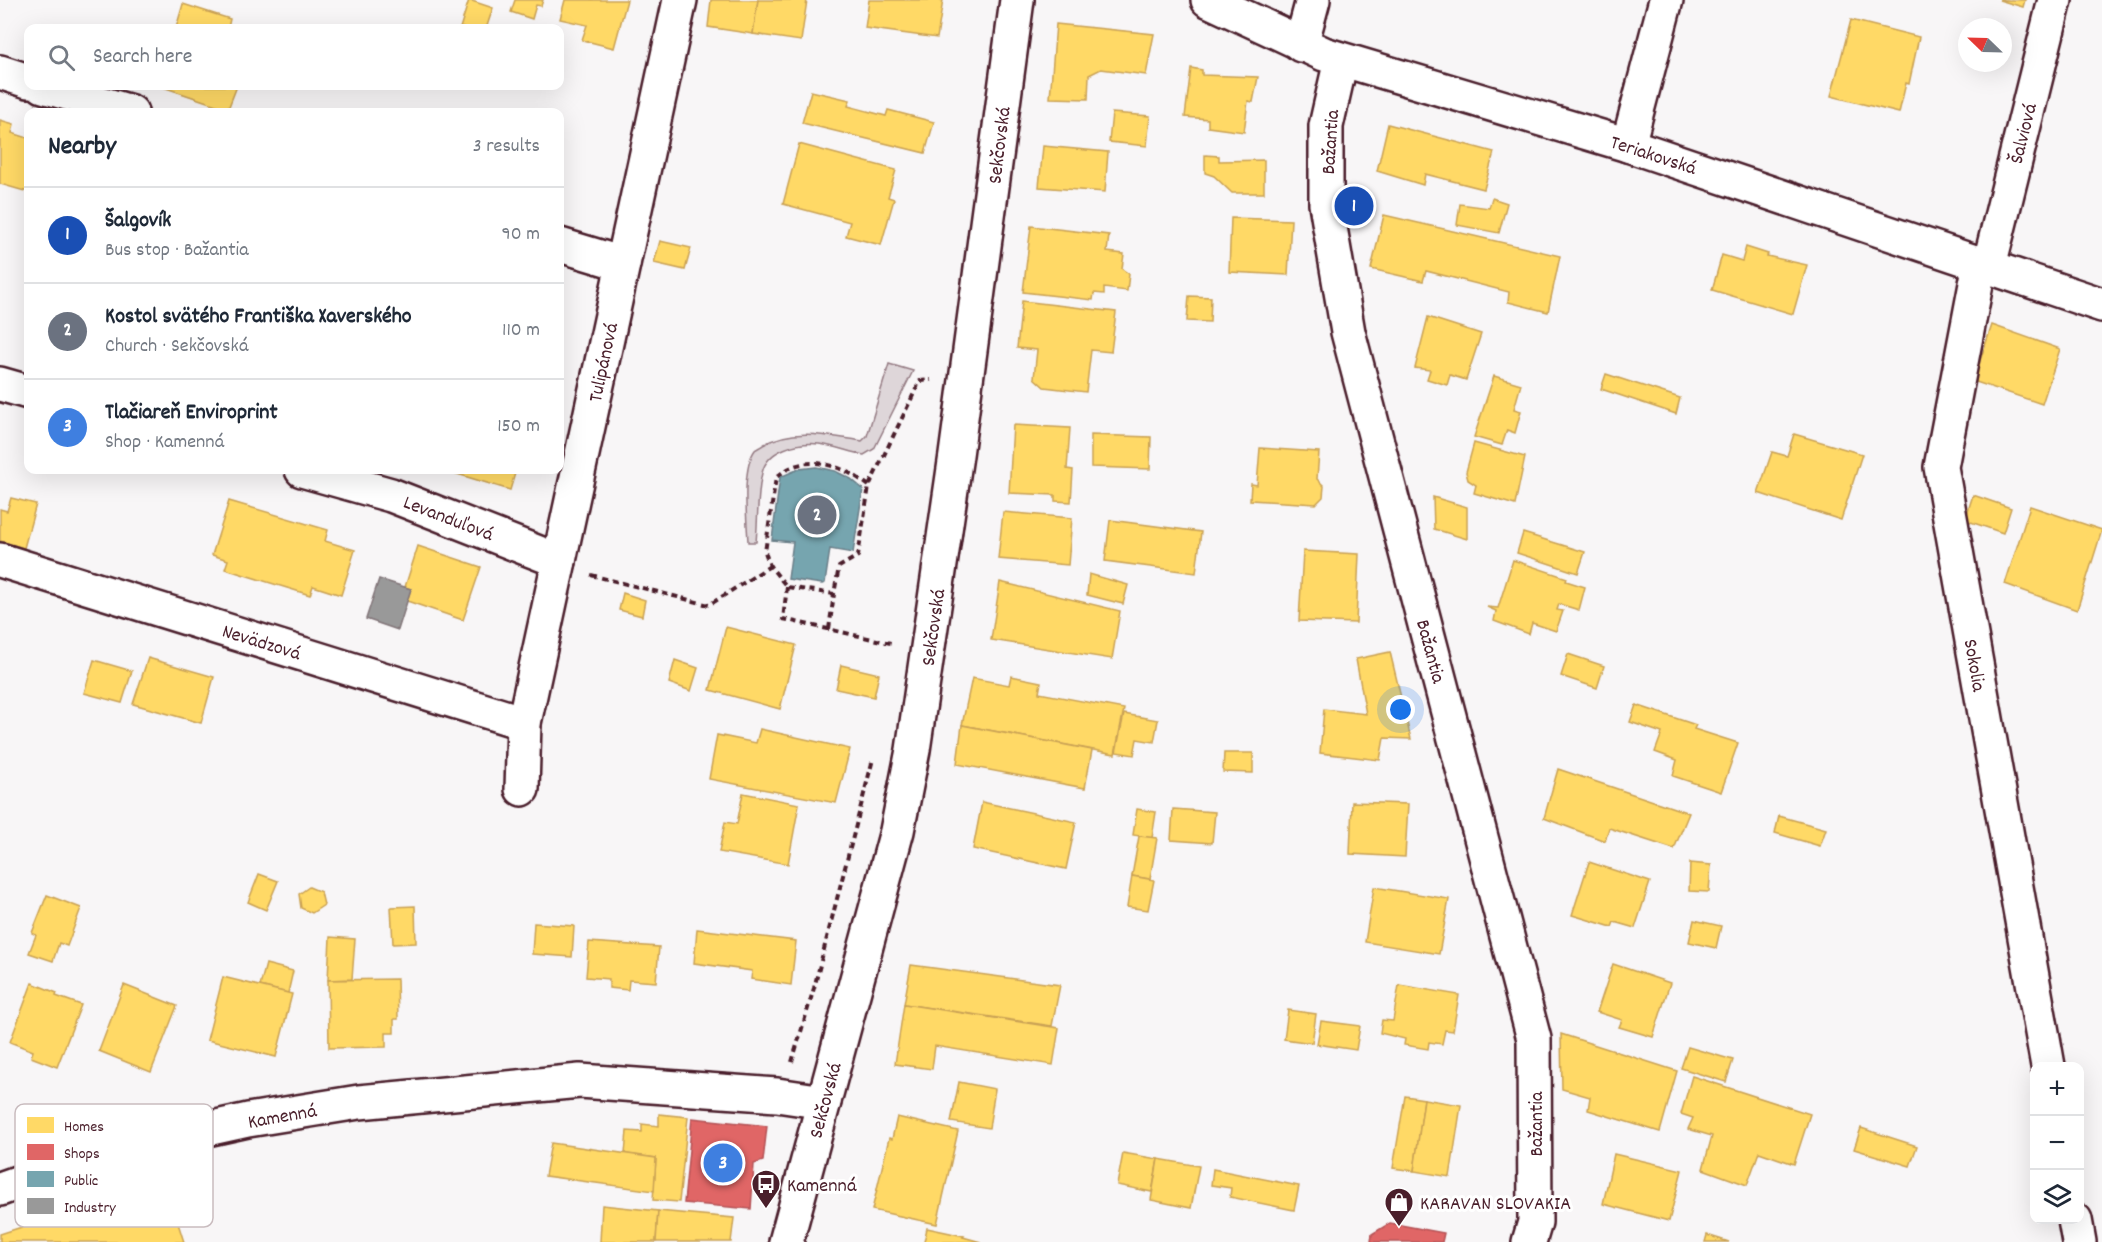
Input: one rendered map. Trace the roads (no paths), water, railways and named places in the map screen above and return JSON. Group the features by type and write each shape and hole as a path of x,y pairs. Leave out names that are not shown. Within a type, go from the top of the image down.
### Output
{"street":[{"name":"Tulipánová","path":"522,789 524,723 680,0"},
{"name":"Sekčovská","path":"786,1242 897,831 914,750 1017,0"},
{"name":"Teriakovská","path":"1208,0 1301,45 1341,60 1628,145 2102,305"},
{"path":"1301,45 1312,0"},
{"path":"1628,145 1666,0"},
{"name":"Šalviová","path":"1985,265 2055,0"},
{"name":"Bažantia","path":"1341,60 1326,126 1326,204 1348,332 1534,1039 1535,1222 1529,1242"},
{"path":"0,72 24,80"},
{"path":"57,90 117,108"},
{"path":"564,246 623,264"},
{"name":"Sokolia","path":"1985,265 1941,467 2047,1062"},
{"path":"0,384 24,391"},
{"name":"Levanduľová","path":"316,474 391,495 559,563"},
{"name":"Nevädzová","path":"0,560 524,723"},
{"name":"Kamenná","path":"213,1128 359,1102 580,1081 784,1096 824,1102"},
{"name":"Kamenná","path":"0,1189 15,1184"},
{"path":"2076,1224 2079,1242"}],"place":[{"name":"Šalgovík","path":"1354,206"},
{"name":"Kostol svätého Františka Xaverského","path":"817,515"},
{"name":"Tlačiareň Enviroprint","path":"723,1163"},
{"name":"Kamenná","path":"766,1210"},
{"name":"KARAVAN SLOVAKIA","path":"1399,1228"}]}
